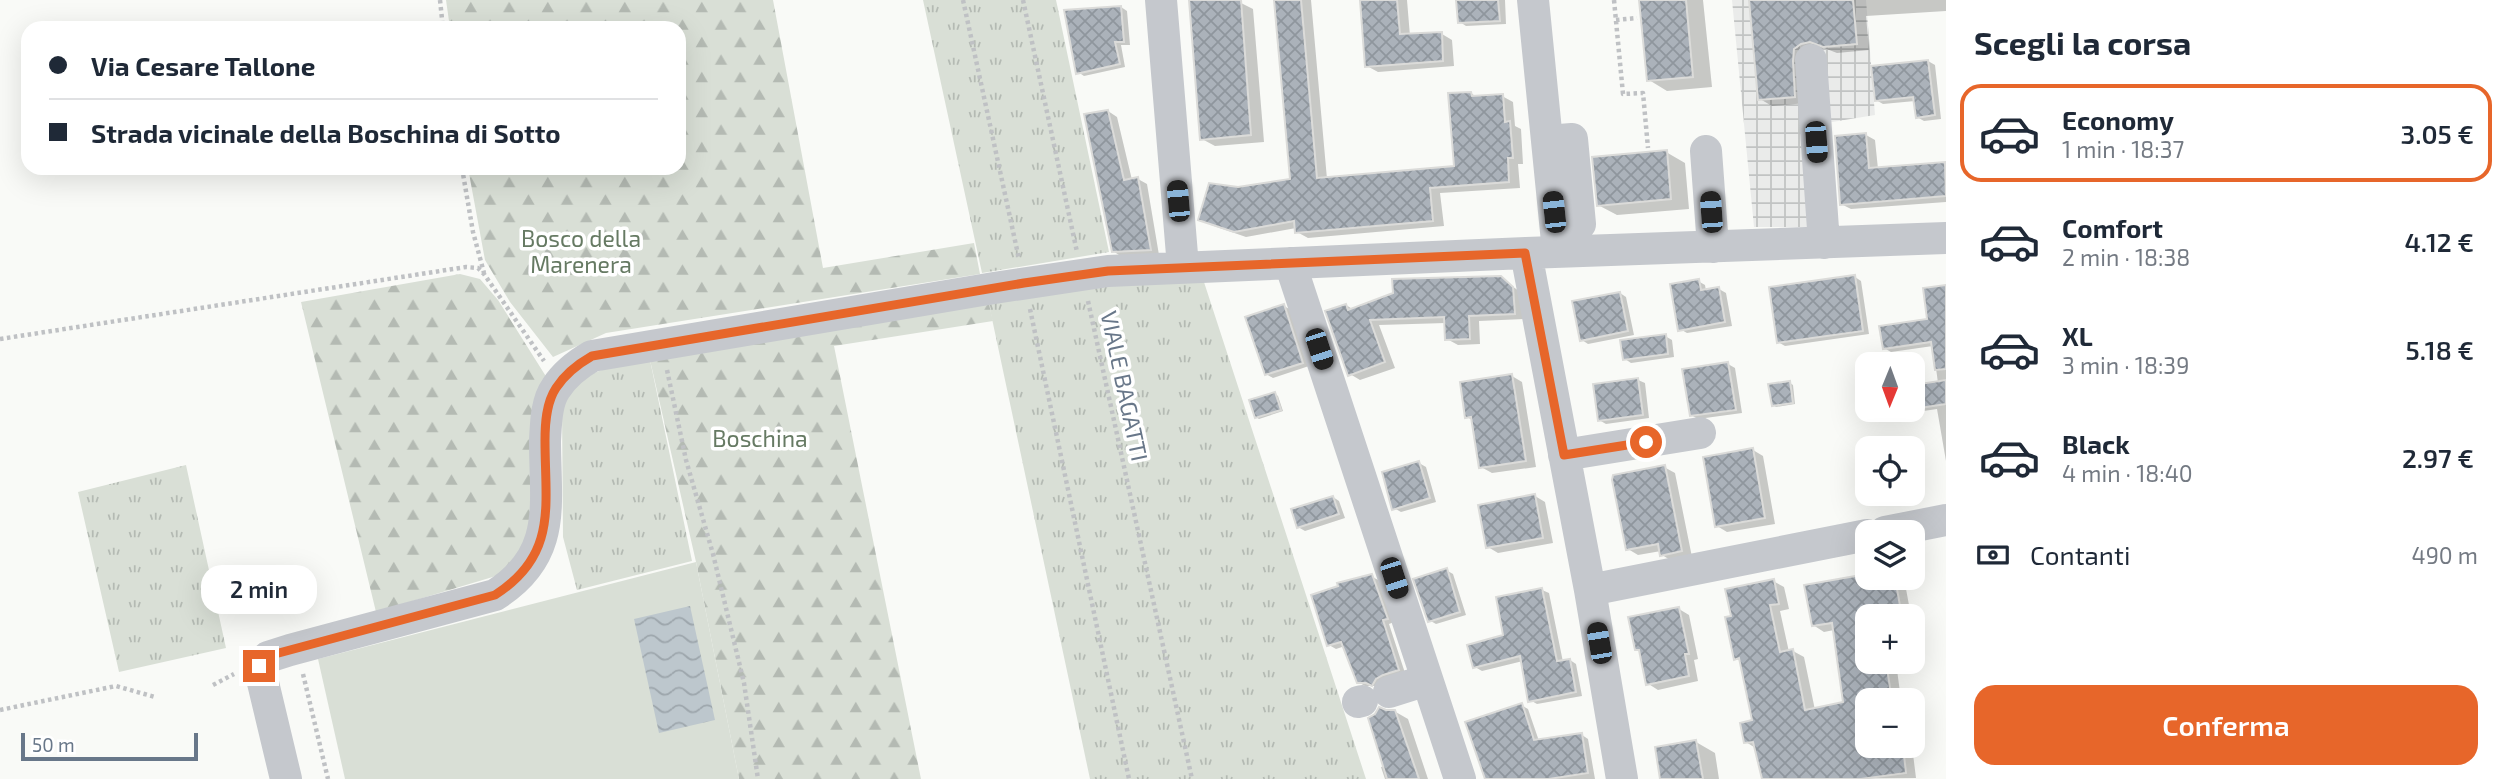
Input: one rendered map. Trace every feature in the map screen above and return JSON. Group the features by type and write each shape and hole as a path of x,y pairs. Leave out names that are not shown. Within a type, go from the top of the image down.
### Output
{"street":[{"path":"1161,0 1183,267"},
{"path":"1533,0 1558,253"},
{"path":"1811,60 1824,243"},
{"path":"1547,141 1572,139 1580,223"},
{"path":"1706,151 1713,247"},
{"path":"286,779 259,666 275,654 495,595 513,584 536,553 544,536 545,429 552,397 578,364 592,356 662,342 1095,273 1525,253 1946,239"},
{"path":"1525,253 1590,590 1622,779"},
{"path":"1290,263 1460,779"},
{"path":"1564,455 1700,433"},
{"path":"1925,524 1946,520"},
{"path":"1590,590 1855,538"},
{"path":"1370,698 1427,680"}],"path":[{"path":"440,0 442,21"},
{"path":"963,0 1009,285 1129,779"},
{"name":"VIALE BAGATTI","path":"1023,0 1095,273 1192,779"},
{"path":"1614,0 1623,94 1643,93 1648,148"},
{"path":"1616,20 1637,18"},
{"path":"463,175 473,232 484,274"},
{"path":"0,340 466,267 478,268 484,274 550,370 562,381"},
{"path":"662,342 679,429 744,682 758,779"},
{"path":"302,669 328,779"},
{"path":"0,710 116,687 155,697"}],"shaded area":[{"path":"1732,0 1866,0 1875,115 1826,123 1836,227 1754,227"}],"green space":[{"name":"Bosco della Marenera","path":"446,0 773,0 823,268 974,243 980,274 606,333 553,357 510,302 485,260 469,175 686,175 686,21 449,21"},
{"path":"923,0 1056,0 1109,252 982,273"},
{"path":"460,274 480,279 498,300 547,378 535,532 506,573 376,612 301,302"},
{"path":"1203,279 1366,779 1090,779 988,300 1115,280"},
{"name":"Boschina","path":"988,300 993,321 834,346 921,779 739,779 696,562 650,360"},
{"path":"650,360 692,561 577,590 563,537 562,408 570,394 588,376 598,371"},
{"path":"186,465 226,648 119,672 78,492"},
{"path":"696,562 739,779 345,779 318,659"}],"water":[{"path":"690,606 715,720 659,733 634,619"}],"building":[{"path":"1189,0 1241,0 1251,135 1200,140"},
{"path":"1274,0 1301,0 1317,178 1454,166 1448,93 1471,92 1472,96 1503,94 1505,122 1510,121 1513,158 1508,158 1509,182 1430,188 1433,221 1295,233 1294,221 1234,232 1198,220 1209,183 1238,187 1290,179"},
{"path":"1360,0 1397,0 1400,34 1442,32 1443,61 1365,67"},
{"path":"1456,0 1498,0 1500,21 1458,23"},
{"path":"1639,0 1686,0 1693,77 1647,81"},
{"path":"1749,0 1853,0 1857,44 1823,47 1810,42 1801,44 1794,49 1795,97 1758,100"},
{"path":"1121,6 1124,42 1115,42 1120,64 1076,74 1064,10"},
{"path":"1928,60 1935,115 1916,118 1913,97 1875,101 1871,66"},
{"path":"1108,110 1124,180 1138,177 1151,250 1112,252 1084,114"},
{"path":"1866,133 1869,168 1945,162 1946,196 1840,205 1835,136"},
{"path":"1667,150 1671,199 1597,206 1592,157"},
{"path":"1855,275 1863,331 1777,343 1769,287"},
{"path":"1501,276 1513,287 1515,314 1469,316 1470,339 1445,340 1444,317 1370,320 1385,362 1348,376 1325,311 1346,304 1348,310 1393,293 1392,279"},
{"path":"1699,279 1701,290 1719,287 1725,322 1678,331 1670,284"},
{"path":"1946,285 1946,369 1935,370 1931,342 1883,349 1879,326 1927,319 1923,288"},
{"path":"1620,292 1628,331 1580,341 1572,301"},
{"path":"1284,304 1303,363 1265,375 1245,317"},
{"path":"1666,334 1668,354 1623,360 1620,340"},
{"path":"1728,362 1736,410 1690,416 1682,369"},
{"path":"1512,374 1526,461 1479,468 1471,417 1465,418 1460,382"},
{"path":"1638,378 1643,415 1598,421 1593,384"},
{"path":"1946,380 1946,404 1925,407 1925,383"},
{"path":"1790,381 1793,403 1772,406 1768,384"},
{"path":"1275,392 1281,410 1255,418 1249,400"},
{"path":"1753,448 1765,518 1715,527 1703,457"},
{"path":"1419,461 1430,498 1392,510 1382,472"},
{"path":"1665,465 1682,551 1660,556 1658,544 1626,550 1613,475"},
{"path":"1535,494 1543,538 1486,548 1478,505"},
{"path":"1333,496 1339,514 1297,528 1291,509"},
{"path":"1447,568 1460,612 1428,622 1413,579"},
{"path":"1372,574 1388,619 1383,620 1399,670 1376,679 1372,686 1357,683 1341,642 1327,646 1311,595 1338,586 1337,583"},
{"path":"1855,576 1855,590 1897,590 1900,604 1855,604 1855,674 1888,674 1890,688 1855,688 1855,758 1904,758 1906,773 1861,779 1762,779 1753,742 1744,743 1740,723 1752,720 1739,658 1734,660 1725,617 1731,616 1725,589 1774,579 1779,604 1770,605 1780,652 1793,649 1805,710 1843,702 1832,623 1812,626 1804,585"},
{"path":"1542,588 1557,661 1570,659 1576,692 1528,702 1520,656 1473,668 1467,645 1503,635 1496,597"},
{"path":"1679,607 1689,654 1685,654 1689,676 1646,685 1639,650 1635,650 1628,617"},
{"path":"1522,703 1534,740 1582,733 1588,773 1549,779 1485,779 1465,722"},
{"path":"1379,707 1395,710 1419,779 1387,779 1368,718 1375,714"},
{"path":"1696,740 1703,779 1660,779 1655,747"}],"route":[{"path":"259,666 275,654 495,595 513,584 536,553 544,536 545,429 555,388 578,364 592,356 662,342 1024,283 1108,271 1525,253 1564,455 1646,442"}]}
